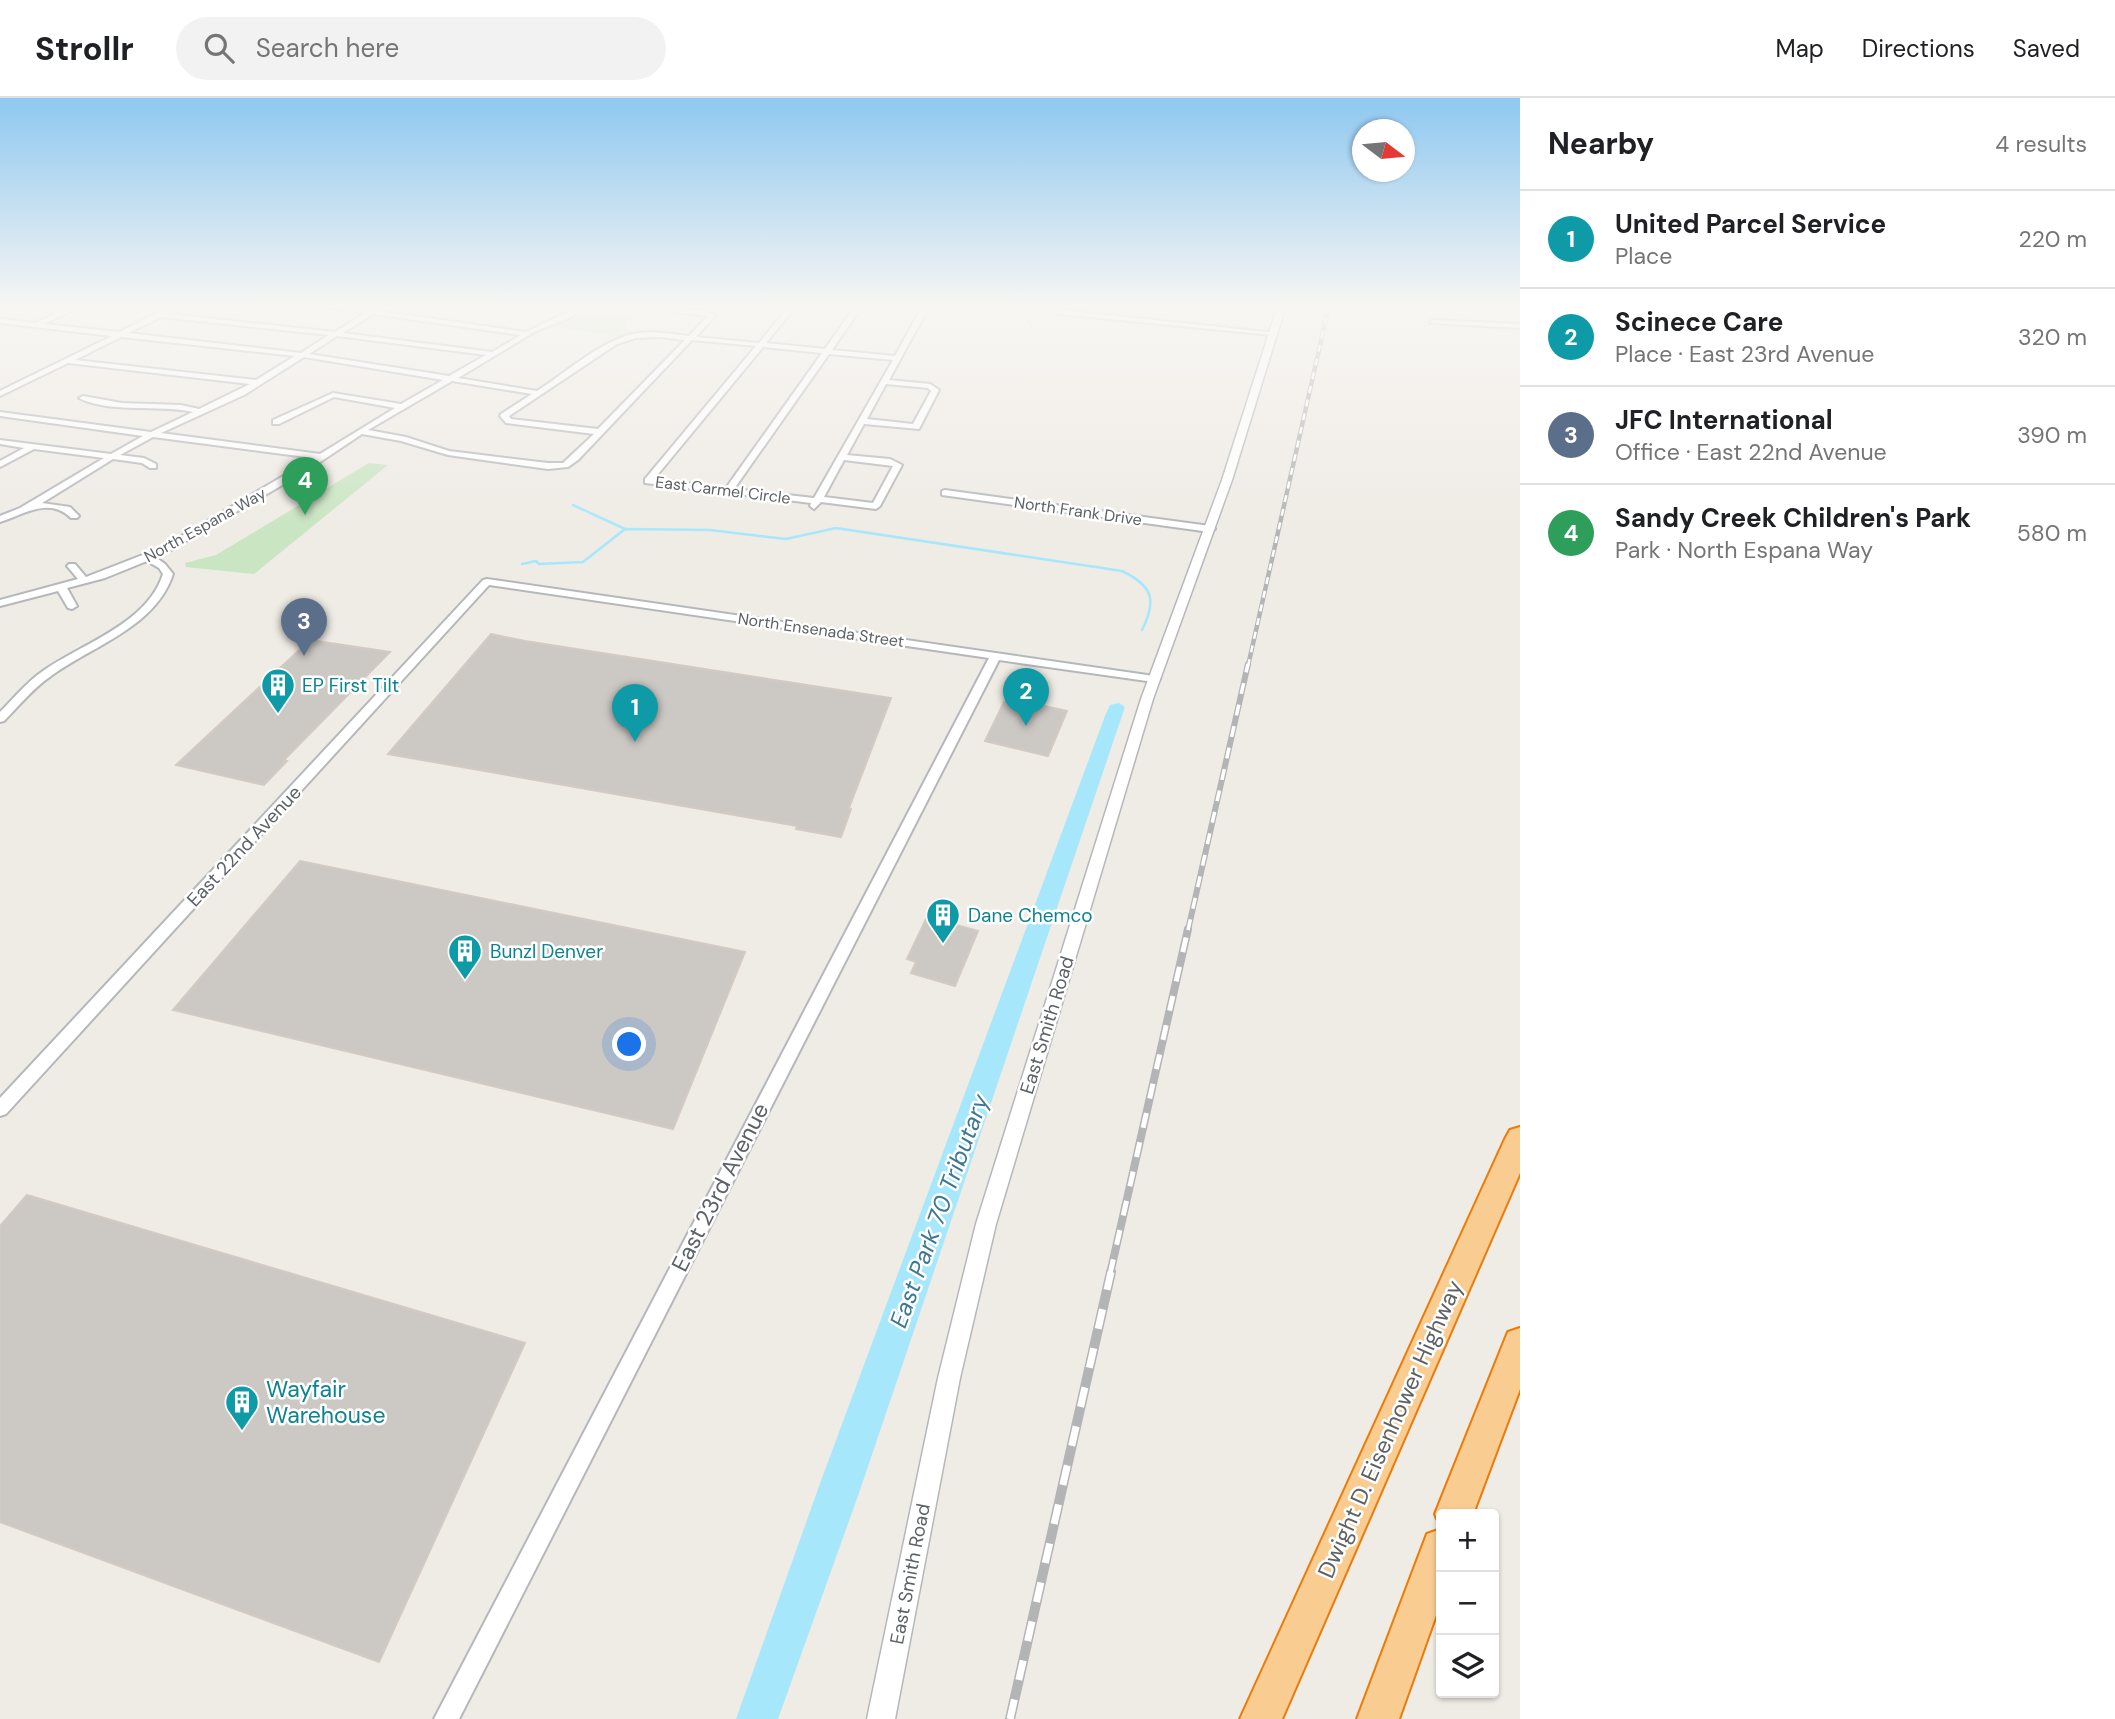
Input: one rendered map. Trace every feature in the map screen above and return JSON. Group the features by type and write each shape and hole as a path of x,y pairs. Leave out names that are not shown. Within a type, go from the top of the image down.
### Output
{"highway":[{"name":"Dwight D. Eisenhower Highway","path":"1261,1719 1520,1139"},
{"path":"1456,1509 1520,1344"},
{"path":"1378,1719 1436,1562"}],"street":[{"path":"0,394 27,381"},
{"path":"240,381 259,383"},
{"path":"0,519 33,504 152,434 263,381"},
{"name":"North Espana Way","path":"0,603 84,581 149,558 247,503 361,430 448,381"},
{"path":"461,381 538,393"},
{"path":"558,381 505,415 504,419 600,432"},
{"path":"361,430 448,453 559,466 570,463 650,381"},
{"name":"East Carmel Circle","path":"731,381 648,481 816,502 876,506 898,466 890,462 842,457"},
{"path":"729,491 807,381"},
{"name":"East Smith Road","path":"881,1719 949,1378 986,1224 1154,679 1210,529 1258,381"},
{"path":"816,502 842,457 862,422 885,382 930,386 935,390 916,427 862,422"},
{"path":"276,422 333,395 402,407"},
{"path":"83,398 122,405 181,407 200,412"},
{"path":"0,414 322,457"},
{"path":"0,442 144,461 153,466"},
{"path":"0,464 32,447"},
{"name":"North Frank Drive","path":"945,493 1210,529"},
{"path":"33,504 67,509 74,516"},
{"path":"0,719 46,674 129,621 156,599 165,586 168,574 162,566 149,558"},
{"path":"72,566 84,581"},
{"name":"North Ensenada Street","path":"487,582 1154,679"},
{"name":"East 22nd Avenue","path":"0,1109 487,582"},
{"path":"62,587 72,606"},
{"name":"East 23rd Avenue","path":"446,1719 996,655"}],"green space":[{"path":"369,463 388,465 254,574 186,567 185,563 216,555"}],"water":[{"name":"East Park 70 Tributary","path":"1119,703 1125,707 859,1493 778,1719 736,1719 822,1478 1105,716 1110,705"}],"building":[{"path":"491,634 891,698 849,808 851,809 841,837 796,829 797,826 388,754"},
{"name":"EP First Tilt","path":"310,640 390,652 284,760 287,761 264,785 176,765"},
{"path":"1017,700 1067,711 1048,756 985,741 1004,702 1014,705"},
{"name":"Bunzl Denver","path":"300,861 745,952 673,1129 173,1010"},
{"name":"Dane Chemco","path":"927,917 978,931 955,986 911,973 916,962 907,959"},
{"name":"Wayfair Warehouse","path":"27,1195 525,1343 379,1662 0,1522 0,1226"}],"waterway":[{"path":"573,505 625,529"},
{"path":"625,529 710,530 786,539 836,528 1122,571 1140,582 1149,595 1150,610 1142,630"},
{"path":"522,564 536,561 539,564 583,562 625,529"}],"railway":[{"path":"1248,666 1312,381"},
{"path":"1188,930 1248,664"},
{"path":"1110,1274 1188,929"},
{"path":"1010,1719 1111,1272"}],"place":[{"name":"Sandy Creek Children's Park","path":"305,515"},
{"name":"JFC International","path":"304,656"},
{"name":"EP First Tilt","path":"278,715"},
{"name":"Scinece Care","path":"1026,726"},
{"name":"United Parcel Service","path":"635,742"},
{"name":"Dane Chemco","path":"943,945"},
{"name":"Bunzl Denver","path":"465,981"},
{"name":"Wayfair Warehouse","path":"242,1432"}]}
